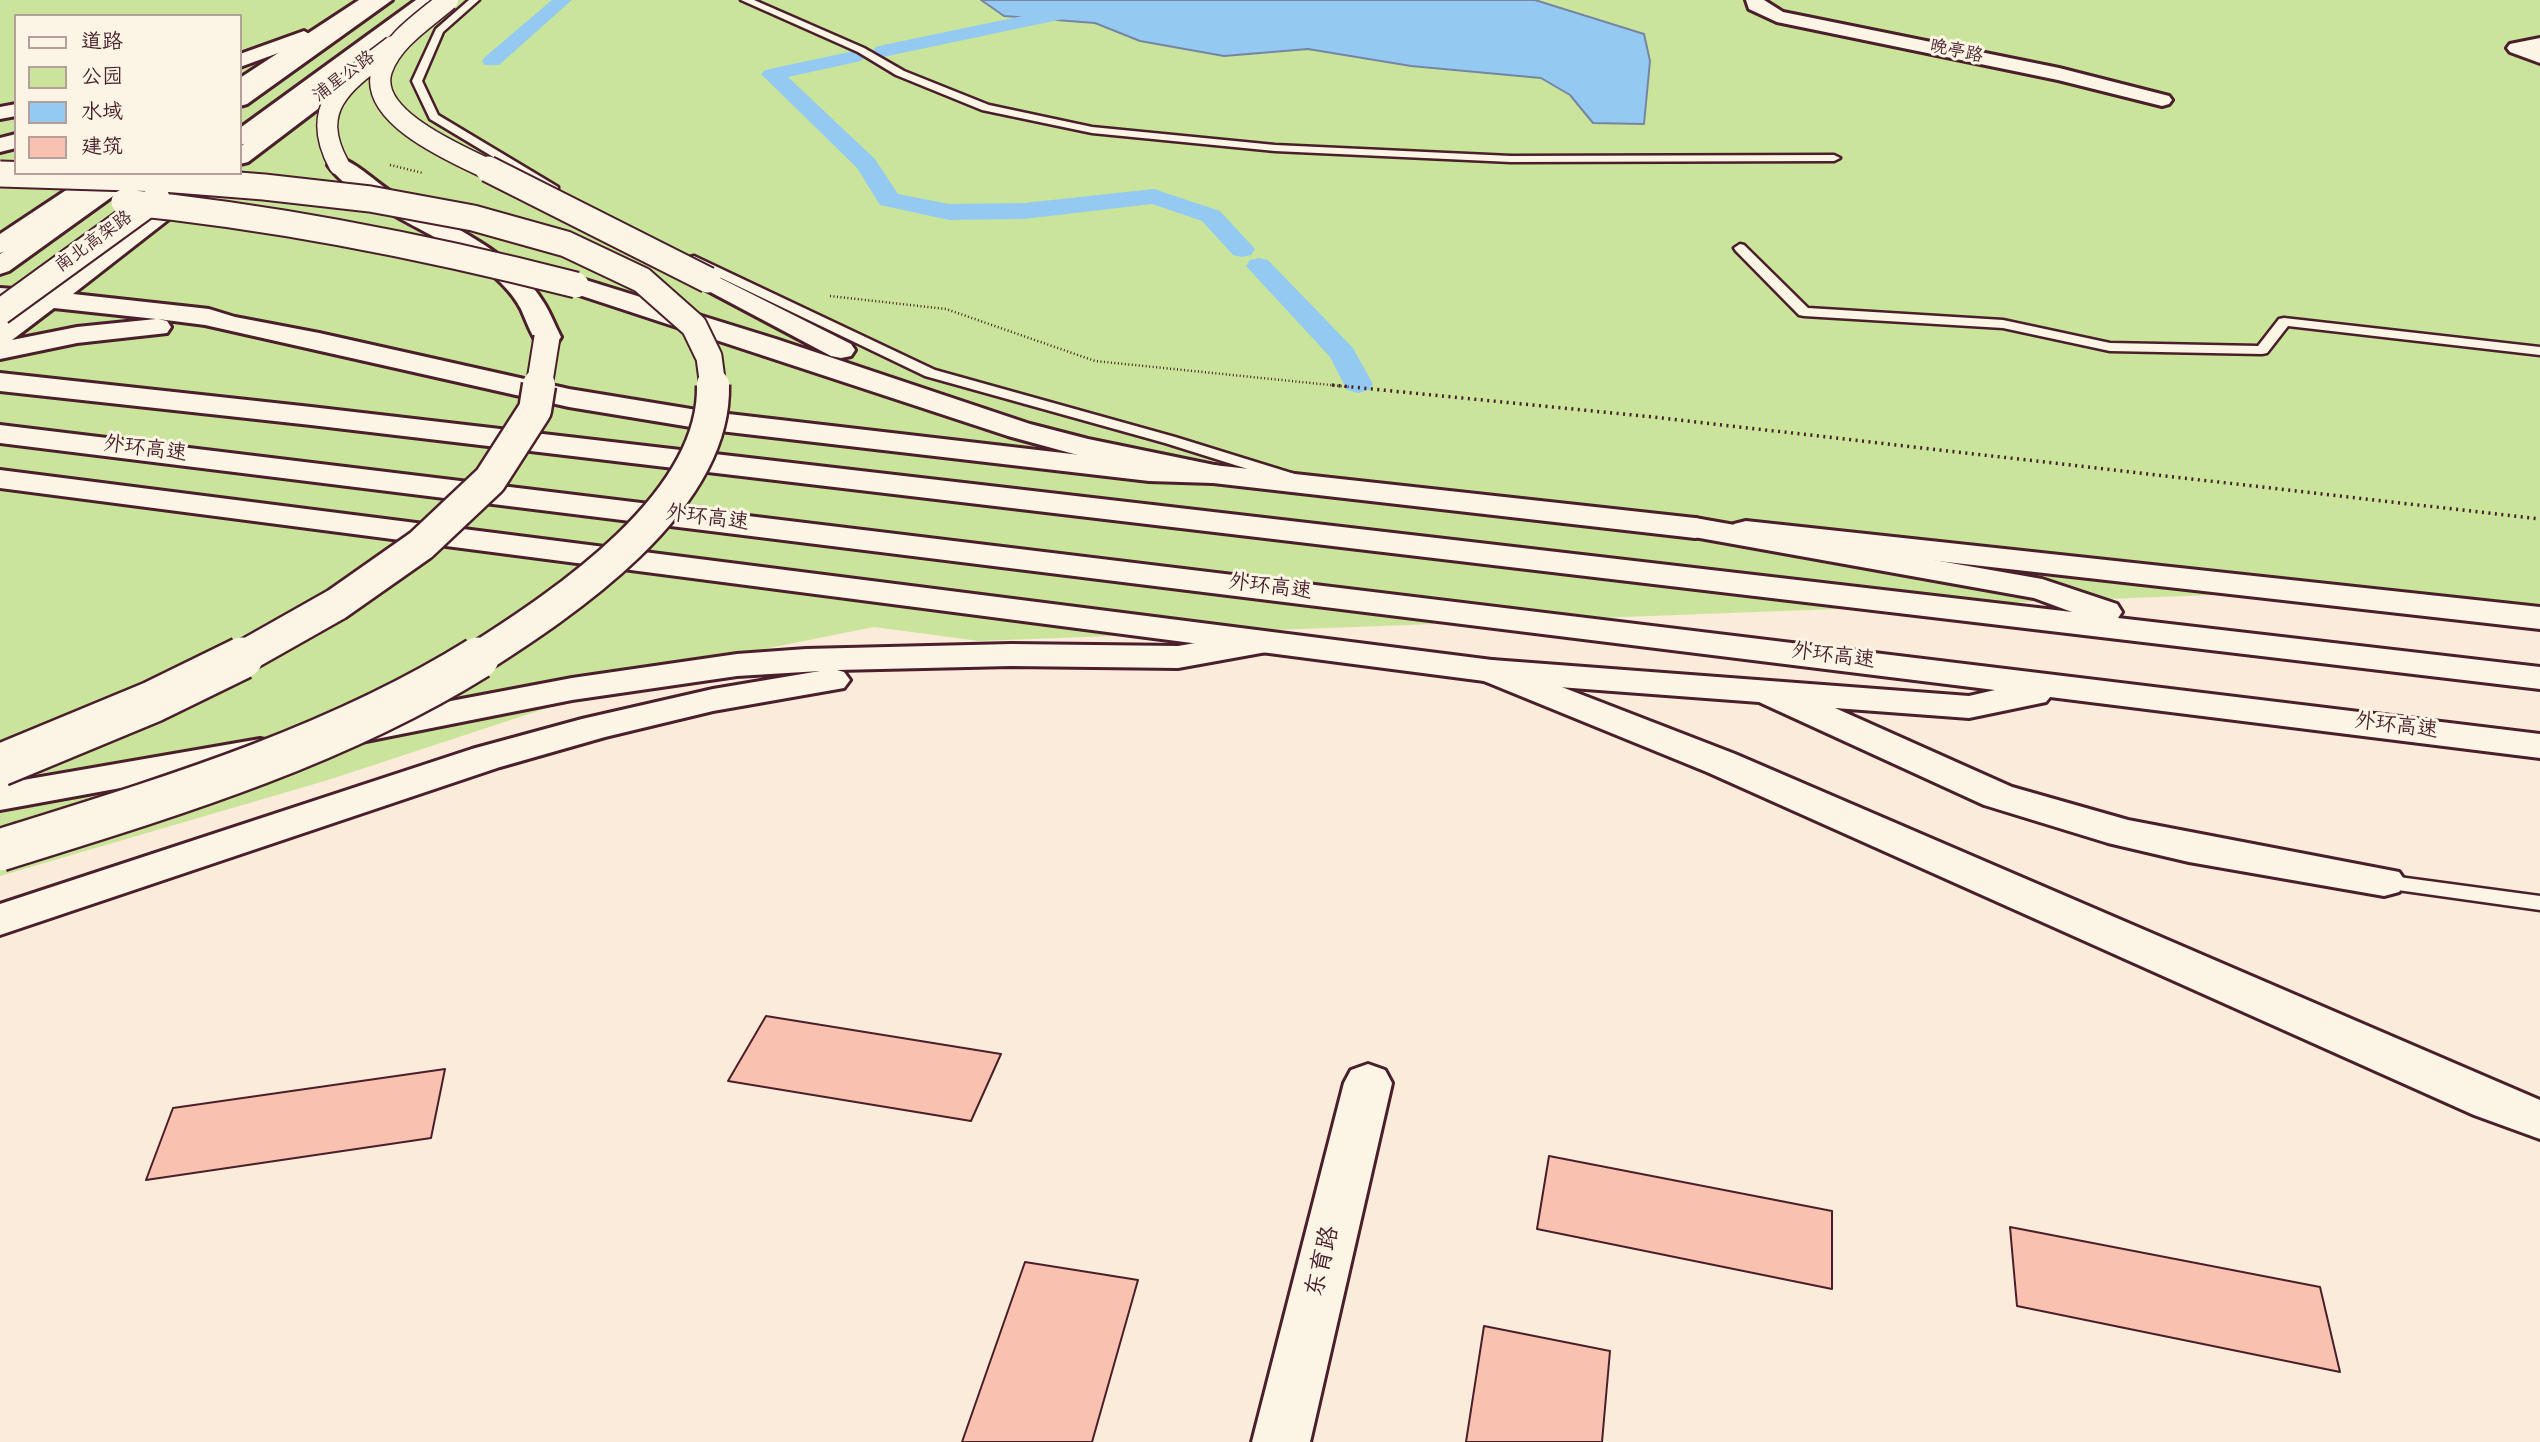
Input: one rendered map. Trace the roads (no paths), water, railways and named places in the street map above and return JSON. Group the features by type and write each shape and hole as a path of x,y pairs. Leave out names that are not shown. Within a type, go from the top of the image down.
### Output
{"main road":[{"path":"242,68 304,37 361,0"},
{"path":"242,86 371,0"},
{"path":"242,99 383,0"},
{"path":"242,137 428,0"},
{"path":"0,765 127,714 208,676 336,604 375,578 454,516 484,486 526,431 546,381 549,359 547,337 541,318 530,299 520,285 491,260 351,177 330,153 325,141 326,116 340,92 372,62 449,0"},
{"name":"浦星公路","path":"242,155 449,0"},
{"name":"晚亭路","path":"1755,0 1755,5 1777,16 2059,74 2162,100"},
{"path":"242,60 304,37"},
{"path":"405,37 386,60 379,81 383,97 404,120 440,145 708,280 890,376 906,393"},
{"path":"2540,44 2517,48 2540,57"},
{"path":"0,850 152,803 253,766 347,726 430,685 498,646 574,592 634,539 659,512 693,461 711,414 714,390 708,355 701,338 691,323 664,296 607,261 519,230 419,207 298,190 156,179 31,175"},
{"path":"0,245 105,175"},
{"name":"南北高架路","path":"0,266 131,175"},
{"name":"南北高架路","path":"0,312 188,175"},
{"path":"0,336 214,175"},
{"path":"0,195 165,206 282,220 434,249 576,285 1019,430 1085,448 1213,474"},
{"path":"0,296 209,317 229,324 319,341 569,398 703,420 1149,472 1213,474 2540,618"},
{"path":"0,351 120,329 229,324"},
{"path":"0,382 2540,677"},
{"name":"外环高速","path":"0,434 2540,746"},
{"path":"0,478 1259,643 1492,671 1969,707 2066,687"},
{"path":"1695,528 2042,589 2158,633"},
{"path":"0,797 114,778 509,700 698,670 806,660 1011,655 1178,657 1259,643"},
{"path":"0,920 486,758 609,724 713,700 1011,655"},
{"path":"1492,671 1721,763 2491,1102 2540,1121"},
{"path":"1771,694 1998,796 2123,833 2189,848 2384,882"},
{"name":"东育路","path":"1280,1442 1368,1083"}],"lane":[{"path":"474,0 439,31 416,81 434,117 545,184 717,272 930,373 1170,440 1314,485"},
{"path":"746,0 861,50 900,73 986,108 1092,130 1275,148 1510,159 1834,158"},
{"path":"1740,248 1804,312 2004,324 2109,347 2262,350 2284,322 2540,351"},
{"path":"2384,882 2540,903"}],"water":[{"path":"981,0 1535,0 1644,34 1650,61 1644,124 1593,123 1570,95 1541,78 1411,66 1308,49 1224,56 1140,41 1095,23 1004,16"}],"waterway":[{"path":"492,61 563,0"},
{"path":"883,51 1061,14"},
{"path":"854,57 772,74 867,164 889,200 949,212 1024,211 1154,196 1211,216 1242,249"},
{"path":"1259,266 1343,354 1358,384"}]}
